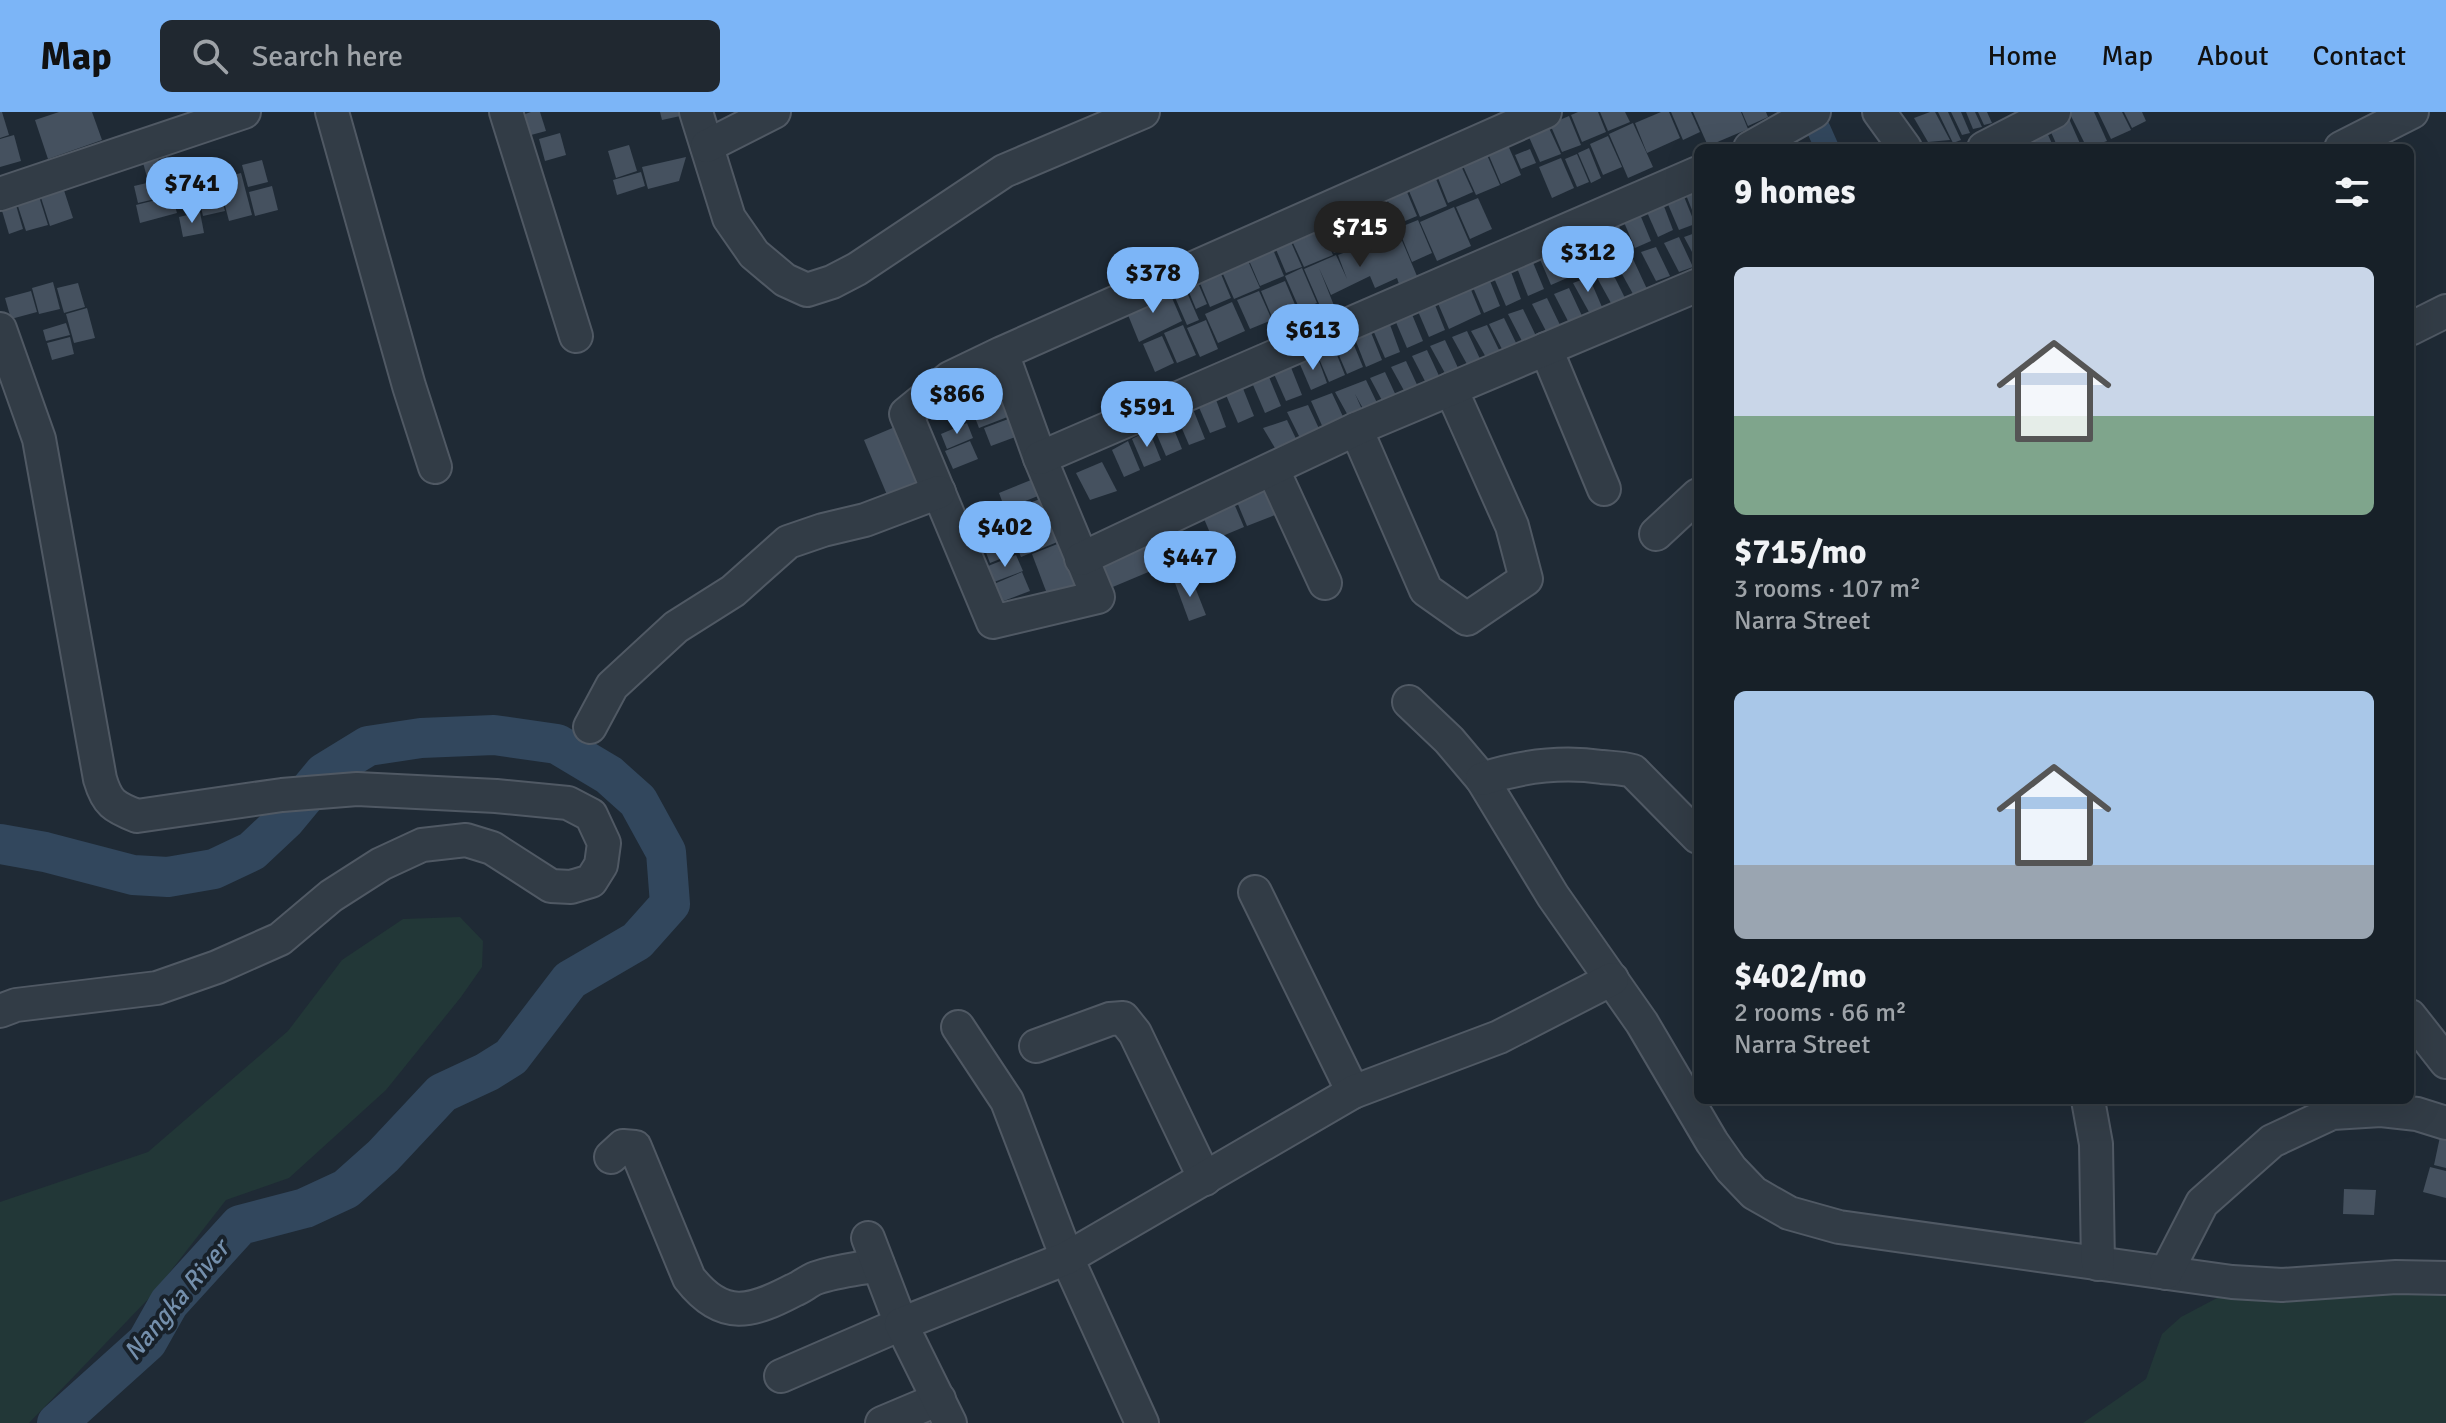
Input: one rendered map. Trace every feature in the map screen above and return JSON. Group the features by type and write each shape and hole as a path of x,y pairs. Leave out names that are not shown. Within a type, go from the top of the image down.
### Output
{"street":[{"path":"0,194 244,112"},
{"path":"332,112 435,467"},
{"path":"506,112 576,336"},
{"path":"696,112 729,218 754,254 785,280 807,290 857,269 1004,171 1143,112"},
{"path":"707,146 774,112"},
{"path":"1002,353 1040,458 1098,597 993,622 906,414 950,378 1002,353 1545,112"},
{"path":"1879,112 1902,144"},
{"path":"1992,144 2054,112"},
{"path":"2349,144 2412,112"},
{"path":"1756,144 1802,115"},
{"path":"1040,458 1694,175"},
{"path":"1081,559 1356,429 1694,287"},
{"path":"2414,327 2446,311"},
{"path":"0,329 39,439 105,794 114,807 137,816 282,795 357,789 496,796 568,803 591,815 604,843 601,865 591,881 571,887 551,886 492,848 466,840 422,845 381,864 331,896 280,939 217,967 157,988 16,1005 0,1011"},
{"path":"1546,349 1604,489"},
{"path":"1356,429 1426,590 1467,619 1526,579 1512,526 1451,389"},
{"path":"1273,470 1325,583"},
{"path":"590,727 612,686 676,627 733,591 788,542 865,520 939,492"},
{"path":"1656,534 1694,499"},
{"path":"1409,702 1449,740 1482,779 1553,896 1642,1023 1731,1169 1754,1193 1789,1213 1839,1227 2232,1282 2282,1285 2396,1277 2446,1278"},
{"path":"1482,779 1544,764 1621,767 1633,771 1694,833"},
{"path":"1255,892 1353,1092"},
{"path":"781,1376 1067,1258 1353,1092 1499,1037 1612,979"},
{"path":"1036,1046 1110,1019 1123,1018 1135,1033 1205,1179"},
{"path":"2414,1020 2446,1062"},
{"path":"958,1027 1007,1101 1067,1258 1142,1423"},
{"path":"2089,1104 2096,1144 2098,1264"},
{"path":"2166,1273 2202,1203 2272,1141 2332,1113 2381,1110 2417,1114 2446,1123"},
{"path":"611,1157 623,1146 632,1145 636,1149 689,1278 697,1289 733,1309 760,1307 873,1252 901,1324 944,1411 882,1423"}],"green space":[{"path":"460,917 483,941 482,967 386,1090 289,1178 226,1200 152,1295 29,1423 0,1423 0,1202 148,1152 288,1031 342,960 403,919"},
{"path":"2446,1294 2446,1423 2083,1423 2146,1379 2162,1334 2181,1317 2217,1298"}],"building":[{"path":"0,112 9,135 0,138"},
{"path":"59,112 92,112 102,140 48,159 35,120"},
{"path":"540,112 546,131 531,135 525,114"},
{"path":"660,112 685,112 685,115 662,120"},
{"path":"1598,112 1606,132 1582,142 1571,115"},
{"path":"1600,112 1625,112 1630,122 1608,131"},
{"path":"1661,112 1669,112 1680,138 1647,153 1635,123"},
{"path":"1671,112 1691,112 1700,132 1683,140"},
{"path":"1693,112 1741,112 1748,129 1707,144"},
{"path":"1742,112 1766,112 1768,117 1748,126"},
{"path":"1935,112 1950,140 1928,142 1914,118"},
{"path":"1938,112 1948,112 1961,140 1953,143"},
{"path":"1951,112 1961,112 1970,133 1962,135"},
{"path":"1966,112 1975,112 1982,127 1973,129"},
{"path":"1978,112 1987,112 1992,123 1984,125"},
{"path":"2066,112 2080,144 2056,144 2047,123"},
{"path":"2069,112 2094,112 2107,141 2085,144"},
{"path":"2098,112 2122,112 2131,130 2111,139"},
{"path":"2124,112 2142,112 2146,121 2132,128"},
{"path":"1569,116 1581,145 1562,152 1550,124"},
{"path":"1633,123 1653,167 1628,178 1609,134"},
{"path":"2044,126 2052,144 2027,144 2024,136"},
{"path":"1549,128 1561,154 1540,162 1529,137"},
{"path":"560,133 566,155 545,161 539,139"},
{"path":"14,135 21,161 0,167 0,139"},
{"path":"1608,136 1622,167 1603,175 1590,144"},
{"path":"1507,143 1521,175 1501,184 1487,151"},
{"path":"629,145 637,171 616,178 608,151"},
{"path":"1589,148 1601,178 1591,183 1578,153"},
{"path":"1530,149 1536,163 1521,169 1515,155"},
{"path":"156,151 163,177 148,181 141,155"},
{"path":"1577,154 1589,182 1577,187 1565,159"},
{"path":"1487,155 1500,185 1476,195 1463,166"},
{"path":"686,157 679,181 648,189 642,167"},
{"path":"1561,158 1574,188 1552,198 1539,167"},
{"path":"262,160 268,182 248,187 242,165"},
{"path":"1462,168 1473,192 1448,203 1438,178"},
{"path":"641,172 645,186 617,195 613,180"},
{"path":"241,173 252,215 229,221 218,179"},
{"path":"60,178 73,218 50,226 37,185"},
{"path":"164,179 168,196 138,203 134,186"},
{"path":"1436,179 1447,206 1420,217 1409,191"},
{"path":"272,186 278,210 255,216 249,192"},
{"path":"219,188 225,211 203,216 198,194"},
{"path":"37,190 48,225 26,231 15,197"},
{"path":"1694,191 1694,215 1686,195"},
{"path":"1407,192 1417,216 1398,224 1388,201"},
{"path":"1683,194 1694,224 1679,230 1667,202"},
{"path":"13,195 23,229 9,234 0,204"},
{"path":"172,196 177,213 140,223 136,205"},
{"path":"1478,198 1492,229 1470,239 1456,207"},
{"path":"1662,201 1673,230 1658,237 1646,210"},
{"path":"1385,202 1397,229 1378,237 1366,210"},
{"path":"1454,207 1471,246 1437,261 1420,222"},
{"path":"1365,211 1375,236 1356,245 1345,220"},
{"path":"200,212 204,233 183,237 179,217"},
{"path":"1639,212 1651,241 1635,248 1623,220"},
{"path":"1418,220 1432,253 1412,262 1398,228"},
{"path":"1617,221 1629,251 1613,257 1602,230"},
{"path":"1343,222 1353,245 1334,253 1324,230"},
{"path":"1322,230 1333,255 1304,267 1293,243"},
{"path":"1596,231 1608,260 1592,267 1580,239"},
{"path":"1694,233 1694,256 1684,237"},
{"path":"1400,236 1417,276 1399,284 1397,278 1375,288 1370,276 1331,295 1319,268 1335,308 1323,313 1304,269 1336,255 1347,279 1338,255 1380,239 1382,244"},
{"path":"1679,237 1693,267 1679,272 1664,243"},
{"path":"1290,240 1302,267 1286,273 1275,247"},
{"path":"1577,240 1589,270 1573,276 1561,248"},
{"path":"1272,247 1284,276 1260,286 1248,258"},
{"path":"1656,247 1670,276 1656,281 1641,252"},
{"path":"1555,249 1567,278 1551,285 1539,257"},
{"path":"1245,254 1260,288 1234,299 1219,265"},
{"path":"1633,259 1647,289 1633,294 1617,265"},
{"path":"1532,260 1544,289 1528,296 1517,268"},
{"path":"1218,267 1231,298 1210,307 1197,276"},
{"path":"1302,268 1317,303 1300,310 1285,276"},
{"path":"1610,268 1625,298 1611,303 1595,274"},
{"path":"1510,269 1521,299 1506,306 1494,278"},
{"path":"1195,276 1207,304 1196,309 1184,280"},
{"path":"1488,276 1500,306 1484,313 1472,285"},
{"path":"1589,277 1602,307 1589,312 1573,283"},
{"path":"1182,281 1199,320 1187,325 1170,286"},
{"path":"1285,281 1299,314 1275,324 1261,291"},
{"path":"53,282 60,309 39,314 32,288"},
{"path":"78,283 85,307 64,313 57,288"},
{"path":"1469,285 1481,314 1449,329 1437,301"},
{"path":"1569,288 1583,318 1569,323 1554,294"},
{"path":"31,291 37,312 11,319 5,298"},
{"path":"1169,291 1182,321 1139,342 1124,305"},
{"path":"1259,291 1272,320 1250,329 1237,300"},
{"path":"1547,298 1561,327 1547,333 1532,304"},
{"path":"1433,300 1445,330 1429,337 1417,309"},
{"path":"1232,302 1245,331 1218,343 1205,314"},
{"path":"87,308 95,338 74,343 66,314"},
{"path":"1523,309 1537,338 1523,343 1508,314"},
{"path":"1411,312 1423,341 1407,348 1395,320"},
{"path":"1504,318 1518,347 1504,353 1489,324"},
{"path":"1206,320 1218,349 1200,357 1187,328"},
{"path":"1389,322 1400,352 1385,358 1373,330"},
{"path":"66,323 70,335 46,341 43,330"},
{"path":"1183,325 1196,355 1177,363 1164,333"},
{"path":"1487,325 1501,354 1487,359 1471,331"},
{"path":"1370,330 1382,360 1366,367 1355,339"},
{"path":"1467,331 1481,361 1468,366 1452,337"},
{"path":"1162,336 1174,363 1155,372 1143,344"},
{"path":"70,337 74,354 52,360 47,343"},
{"path":"1351,338 1363,367 1347,374 1335,346"},
{"path":"1445,340 1459,370 1446,375 1430,346"},
{"path":"1333,345 1345,375 1329,382 1317,354"},
{"path":"1427,350 1441,380 1427,385 1412,356"},
{"path":"1316,353 1327,383 1311,390 1299,362"},
{"path":"1406,361 1420,391 1407,396 1391,367"},
{"path":"1290,365 1302,395 1286,401 1274,374"},
{"path":"1385,372 1399,402 1385,406 1370,378"},
{"path":"993,374 1010,416 979,428 963,386"},
{"path":"1269,377 1281,406 1265,413 1253,385"},
{"path":"1366,380 1380,409 1366,414 1355,394 1365,416 1351,421 1335,392"},
{"path":"1242,386 1254,416 1238,423 1226,395"},
{"path":"1332,393 1346,423 1324,430 1311,401"},
{"path":"1215,397 1226,427 1210,433 1198,405"},
{"path":"1308,405 1322,435 1302,442 1287,412"},
{"path":"1193,409 1205,439 1189,445 1177,417"},
{"path":"1011,418 1018,436 991,446 984,428"},
{"path":"1170,420 1182,449 1166,456 1154,428"},
{"path":"1287,420 1301,449 1281,458 1263,428"},
{"path":"967,423 973,438 947,449 941,434"},
{"path":"902,424 928,486 890,502 864,440"},
{"path":"1149,430 1161,460 1144,467 1132,439"},
{"path":"970,441 978,459 953,469 945,451"},
{"path":"1128,441 1140,470 1124,477 1112,450"},
{"path":"1102,462 1117,491 1090,500 1076,473"},
{"path":"1041,476 1048,492 1005,509 999,493"},
{"path":"1266,490 1275,515 1247,526 1237,502"},
{"path":"1040,499 1045,514 1010,528 1004,513"},
{"path":"1233,501 1244,527 1213,540 1202,514"},
{"path":"998,507 1006,528 991,534 1005,530 1015,553 990,563 972,516"},
{"path":"1056,512 1067,538 1021,557 1010,530"},
{"path":"1179,529 1190,554 1161,566 1151,540"},
{"path":"1065,541 1083,586 1049,599 1032,554"},
{"path":"1149,545 1158,568 1108,589 1098,565"},
{"path":"1016,555 1023,571 994,582 988,566"},
{"path":"1192,556 1198,571 1168,583 1162,568"},
{"path":"1022,572 1030,591 1001,602 994,584"},
{"path":"1191,577 1206,615 1189,621 1175,583"},
{"path":"2441,1132 2446,1133 2446,1168 2434,1165"},
{"path":"2430,1167 2446,1171 2446,1198 2423,1192"},
{"path":"2344,1189 2376,1190 2374,1215 2343,1214"}],"waterway":[{"path":"1819,130 1825,144"},
{"name":"Nangka River","path":"0,844 45,852 133,875 168,877 214,869 252,851 285,820 324,773 368,746 421,738 494,735 557,744 609,775 638,801 666,852 670,904 637,941 570,980 511,1057 442,1093 383,1156 346,1189 305,1208 240,1225 169,1303 147,1342 57,1423"}]}
